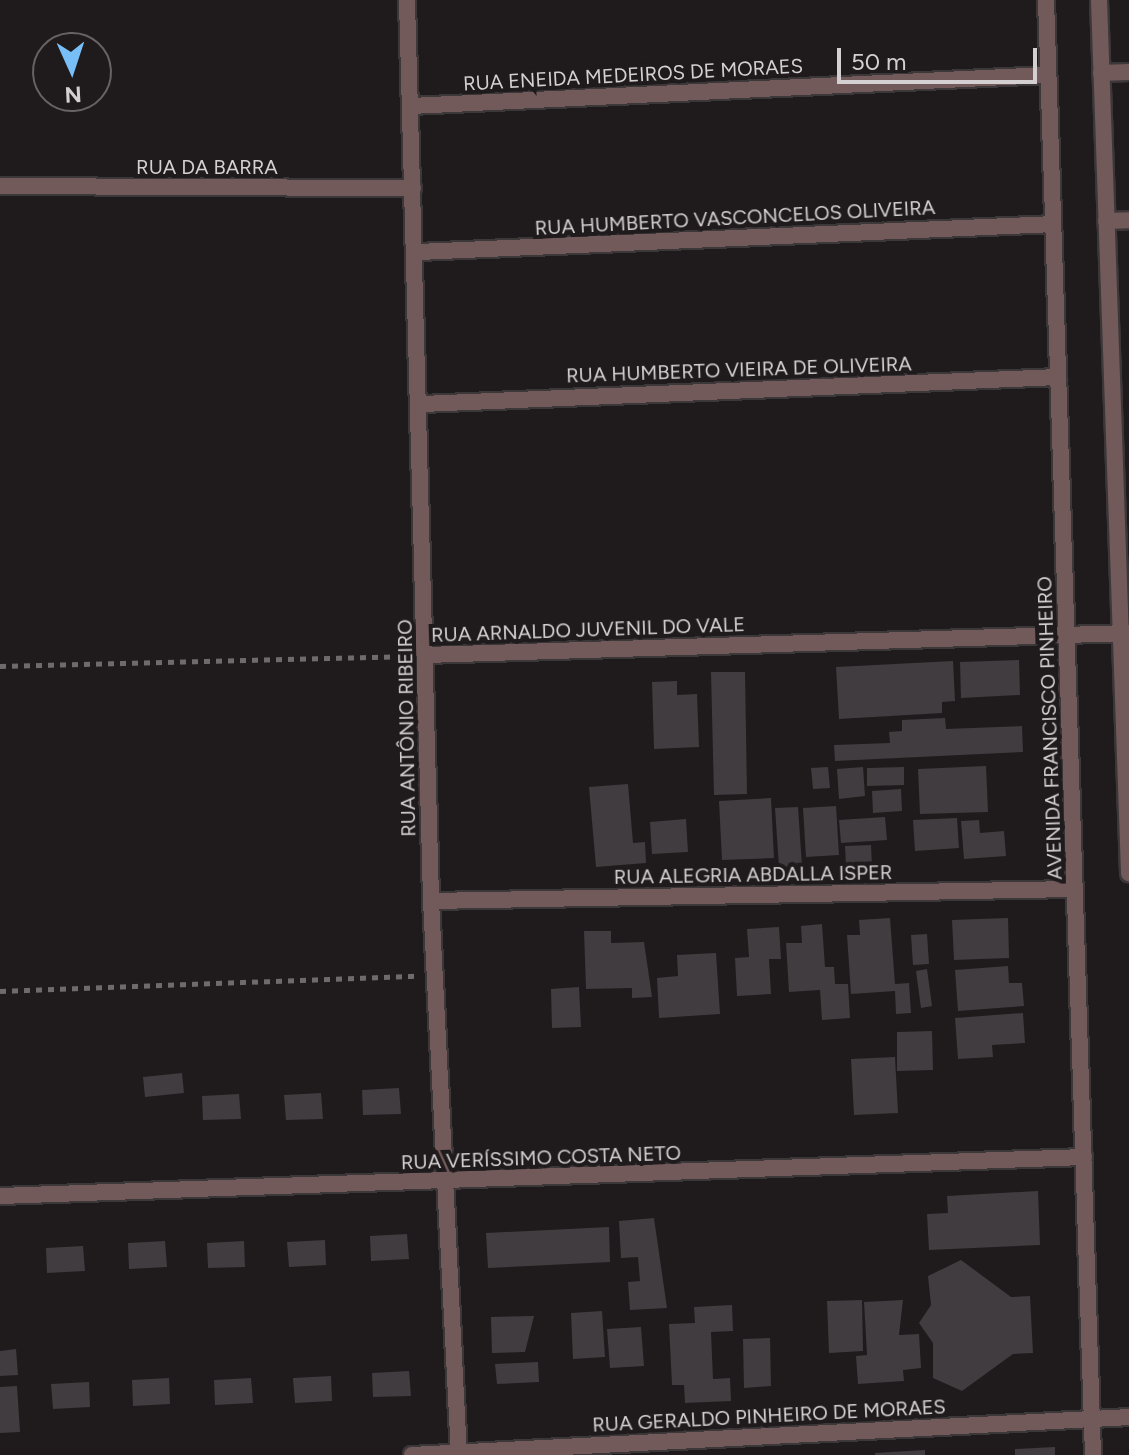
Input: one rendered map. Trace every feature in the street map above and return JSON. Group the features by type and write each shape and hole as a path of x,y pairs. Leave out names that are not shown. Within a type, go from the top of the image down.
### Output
{"street":[{"name":"RUA ANTÔNIO RIBEIRO","path":"407,0 418,252 431,901 442,1182 459,1455"},
{"name":"AVENIDA FRANCISCO PINHEIRO","path":"1046,0 1093,1455"},
{"path":"1099,0 1106,221 1120,377 1129,873"},
{"path":"1101,73 1129,72"},
{"name":"RUA ENEIDA MEDEIROS DE MORAES","path":"411,106 1048,75"},
{"name":"RUA DA BARRA","path":"0,186 413,188"},
{"path":"1106,221 1129,220"},
{"name":"RUA HUMBERTO VASCONCELOS OLIVEIRA","path":"418,252 1053,224"},
{"name":"RUA HUMBERTO VIEIRA DE OLIVEIRA","path":"422,404 1058,377"},
{"name":"RUA ARNALDO JUVENIL DO VALE","path":"425,655 1125,633"},
{"name":"RUA ALEGRIA ABDALLA ISPER","path":"431,901 1075,889"},
{"name":"RUA VERÍSSIMO COSTA NETO","path":"0,1196 1084,1157"},
{"name":"RUA GERALDO PINHEIRO DE MORAES","path":"412,1455 459,1455 1129,1417"}],"path":[{"name":"RUA ARNALDO JUVENIL DO VALE","path":"0,666 425,655"},
{"path":"0,991 434,975"}],"building":[{"path":"1019,660 1020,695 961,698 960,662"},
{"path":"953,661 955,701 942,702 942,713 839,719 836,667"},
{"path":"711,672 745,672 747,794 714,795"},
{"path":"677,681 677,695 697,694 699,747 654,749 652,682"},
{"path":"945,718 946,729 1022,726 1023,752 835,761 834,745 890,743 889,732 902,731 902,720"},
{"path":"986,766 988,812 920,814 918,769"},
{"path":"828,767 830,788 813,789 811,768"},
{"path":"863,767 865,796 839,799 837,769"},
{"path":"904,767 904,785 867,786 867,768"},
{"path":"628,784 633,843 645,842 646,863 596,867 589,787"},
{"path":"901,789 902,811 873,813 872,791"},
{"path":"771,798 774,858 722,860 719,801"},
{"path":"836,806 839,855 806,857 803,808"},
{"path":"798,807 802,866 779,867 775,808"},
{"path":"885,817 887,840 841,843 839,820"},
{"path":"957,818 959,848 915,851 913,820"},
{"path":"686,819 688,852 652,854 650,822"},
{"path":"979,820 980,833 1004,831 1006,856 964,859 961,821"},
{"path":"871,845 872,866 846,866 845,846"},
{"path":"890,918 895,984 909,983 911,1013 896,1014 895,991 851,994 847,935 860,935 859,920"},
{"path":"1008,918 1009,958 954,960 952,920"},
{"path":"822,924 825,967 834,967 835,984 848,984 850,1018 822,1020 820,990 789,992 786,943 802,943 801,926"},
{"path":"779,927 781,959 769,959 771,994 737,996 735,958 749,957 747,929"},
{"path":"584,931 611,931 611,943 644,942 652,997 632,998 632,988 586,989"},
{"path":"927,934 929,964 913,965 911,935"},
{"path":"716,953 720,1014 659,1018 657,978 678,976 677,955"},
{"path":"1008,966 1009,983 1022,983 1024,1006 958,1011 955,970"},
{"path":"927,969 932,1006 921,1008 916,971"},
{"path":"579,987 581,1027 552,1028 551,989"},
{"path":"1023,1013 1025,1043 992,1045 993,1057 958,1059 955,1018"},
{"path":"932,1031 933,1070 897,1071 897,1032"},
{"path":"895,1057 898,1113 854,1115 851,1059"},
{"path":"182,1073 184,1093 145,1097 143,1077"},
{"path":"399,1088 401,1114 363,1115 362,1090"},
{"path":"321,1093 323,1119 286,1120 284,1095"},
{"path":"239,1094 241,1119 203,1120 202,1096"},
{"path":"1038,1191 1040,1245 929,1250 927,1214 948,1213 947,1196"},
{"path":"654,1218 667,1308 630,1310 628,1282 640,1281 638,1257 621,1258 619,1221"},
{"path":"609,1227 610,1262 488,1268 486,1233"},
{"path":"407,1234 409,1259 371,1261 370,1236"},
{"path":"325,1240 326,1265 289,1267 287,1242"},
{"path":"165,1241 167,1267 129,1269 128,1243"},
{"path":"244,1241 245,1267 208,1268 207,1243"},
{"path":"83,1246 85,1271 47,1273 46,1248"},
{"path":"961,1260 1011,1297 1030,1296 1033,1353 1013,1354 962,1391 933,1378 933,1343 919,1323 931,1305 928,1276"},
{"path":"862,1300 863,1351 829,1353 827,1301"},
{"path":"903,1300 899,1335 919,1334 921,1368 903,1370 904,1381 858,1384 856,1356 867,1355 864,1302"},
{"path":"732,1305 733,1331 711,1332 713,1379 730,1378 731,1401 685,1403 684,1385 672,1385 669,1324 695,1323 694,1307"},
{"path":"602,1311 605,1357 573,1359 571,1313"},
{"path":"534,1316 525,1352 492,1353 491,1317"},
{"path":"641,1327 644,1366 610,1368 607,1329"},
{"path":"770,1338 771,1386 744,1388 743,1339"},
{"path":"16,1349 18,1375 0,1376 0,1351"},
{"path":"538,1362 539,1382 497,1384 495,1364"},
{"path":"409,1371 411,1396 373,1397 372,1373"},
{"path":"331,1376 332,1401 295,1403 293,1378"},
{"path":"169,1378 170,1404 133,1406 132,1380"},
{"path":"251,1378 253,1403 215,1405 214,1380"},
{"path":"89,1382 90,1407 53,1409 51,1384"},
{"path":"17,1386 20,1432 0,1433 0,1387"},
{"path":"1055,1447 1055,1455 1015,1455 1015,1449"},
{"path":"925,1450 925,1455 875,1455 875,1453"}]}
